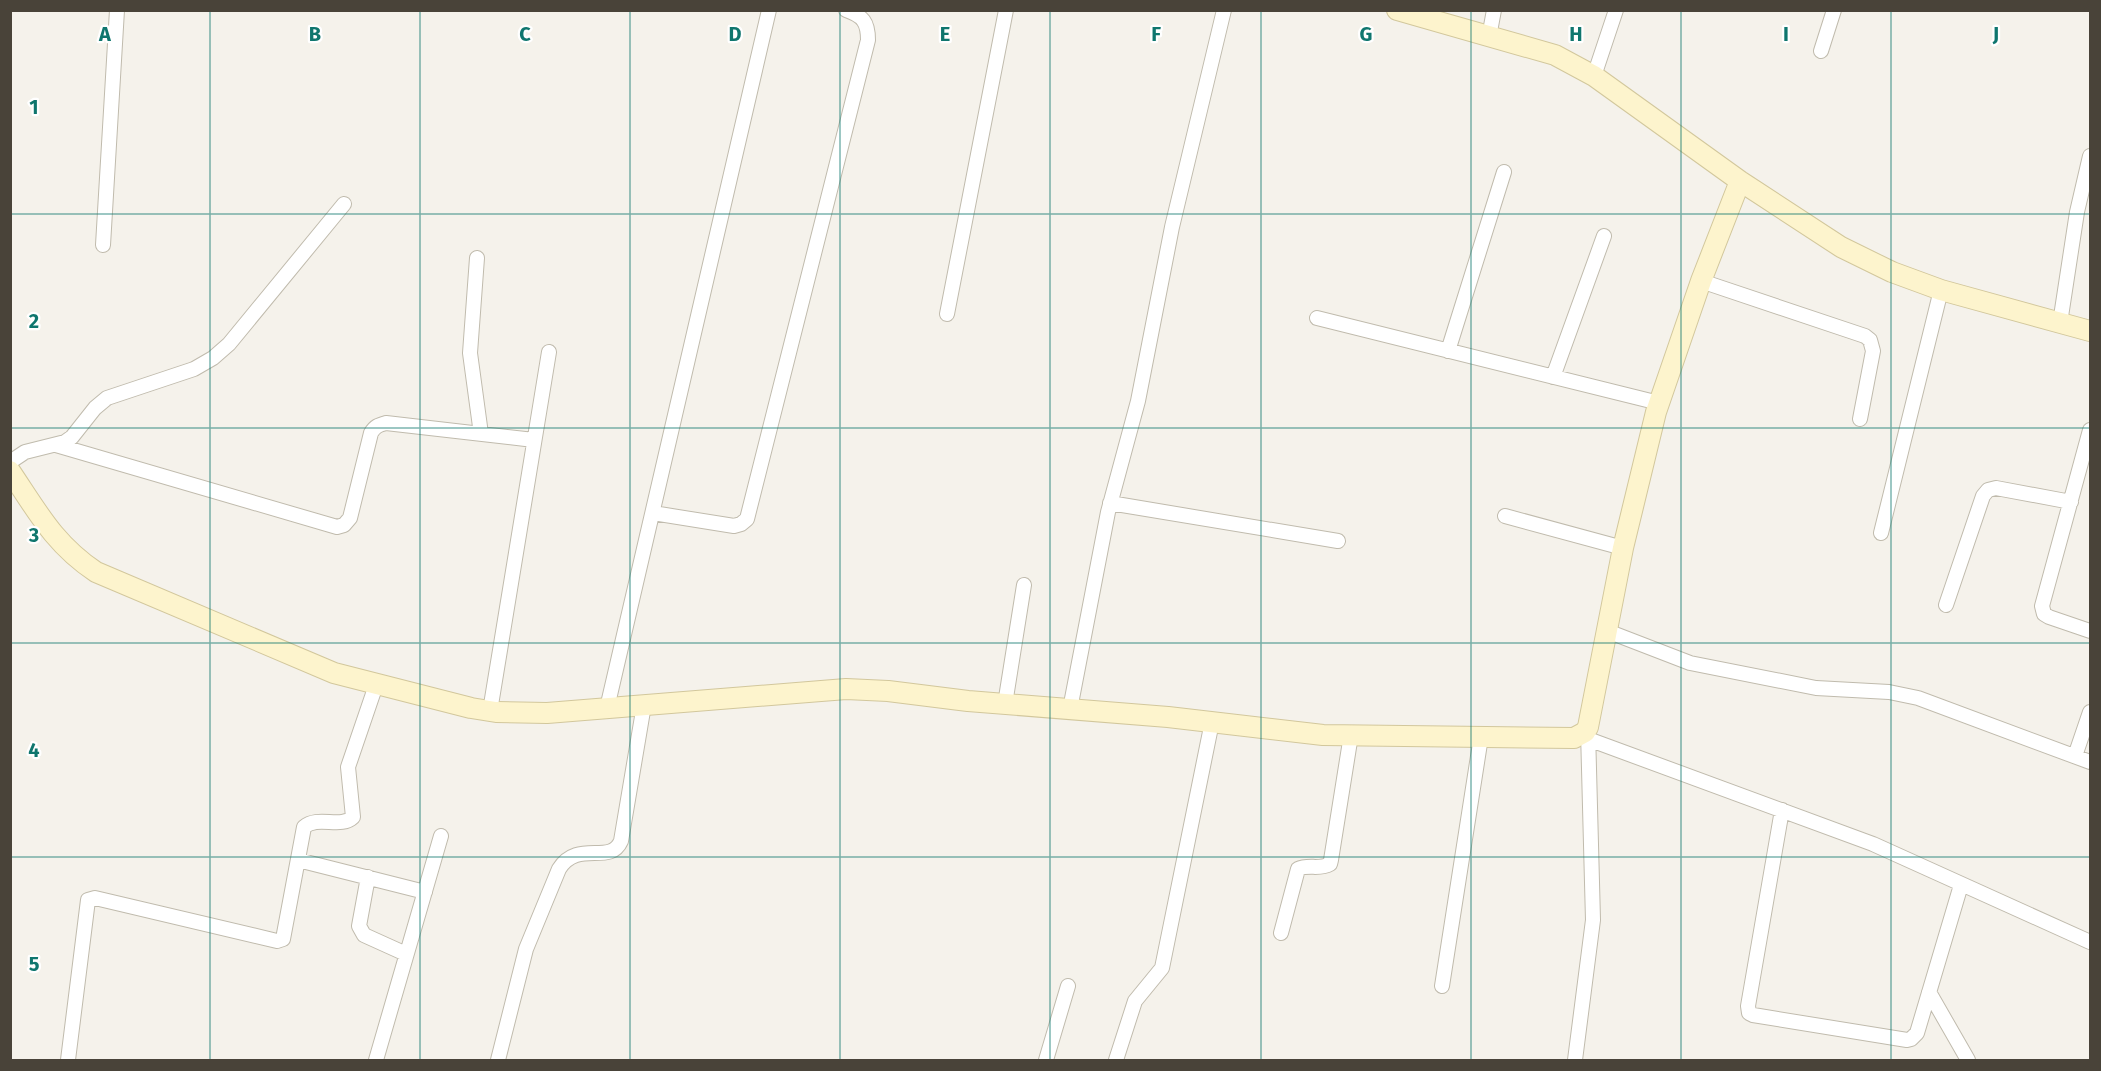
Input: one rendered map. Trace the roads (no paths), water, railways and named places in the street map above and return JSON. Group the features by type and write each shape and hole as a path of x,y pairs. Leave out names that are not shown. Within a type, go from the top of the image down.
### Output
{"street":[{"path":"103,245 117,10"},
{"path":"607,708 769,10"},
{"path":"652,513 734,526 747,519 868,40 866,21 846,10"},
{"path":"947,314 1006,10"},
{"path":"1070,709 1110,503 1140,393 1172,227 1224,10"},
{"path":"1397,10 1555,55 1594,76 1740,181 1841,247 1892,272 1941,290 2091,331"},
{"path":"1489,37 1494,10"},
{"path":"1594,76 1616,10"},
{"path":"1821,51 1834,10"},
{"path":"2060,323 2077,212 2091,156"},
{"path":"1448,351 1504,172"},
{"path":"1575,1060 1593,920 1588,733 1606,631 1623,548 1659,403 1701,281 1740,181"},
{"path":"10,462 26,452 65,442 106,398 194,369 213,358 229,344 344,204"},
{"path":"1553,377 1604,236"},
{"path":"477,258 470,353 481,434"},
{"path":"1701,281 1865,336 1870,340 1874,351 1860,419"},
{"path":"1881,533 1941,290"},
{"path":"1317,318 1659,403"},
{"path":"490,711 549,352"},
{"path":"56,445 337,527 344,525 350,518 371,433 375,427 386,423 534,440"},
{"path":"2091,430 2042,610 2049,618 2091,631"},
{"path":"10,471 45,525 80,561 96,572 317,667 376,685 471,708 547,713 869,689 1306,733 1574,738 1585,732 1873,844 2091,942"},
{"path":"1946,604 1983,496 1988,490 1996,488 2070,502"},
{"path":"1110,503 1338,541"},
{"path":"1505,516 1623,548"},
{"path":"1005,704 1024,585"},
{"path":"1606,631 1690,663 1816,688 1904,694 2091,762"},
{"path":"68,1060 88,900 96,898 281,940 285,936 304,826 346,821 352,817 348,767 376,685"},
{"path":"498,1060 526,949 559,869 572,855 610,852 618,847 621,841 644,705"},
{"path":"2074,756 2091,712"},
{"path":"1116,1060 1135,1001 1162,968 1212,722"},
{"path":"1281,933 1298,869 1324,867 1330,864 1351,735"},
{"path":"1442,986 1481,737"},
{"path":"1782,810 1748,1006 1749,1012 1759,1018 1911,1039 1917,1033 1961,885"},
{"path":"376,1060 441,836"},
{"path":"298,860 425,892"},
{"path":"368,877 358,926 360,931 406,954"},
{"path":"1046,1060 1068,986"},
{"path":"1929,992 1968,1060"}]}
